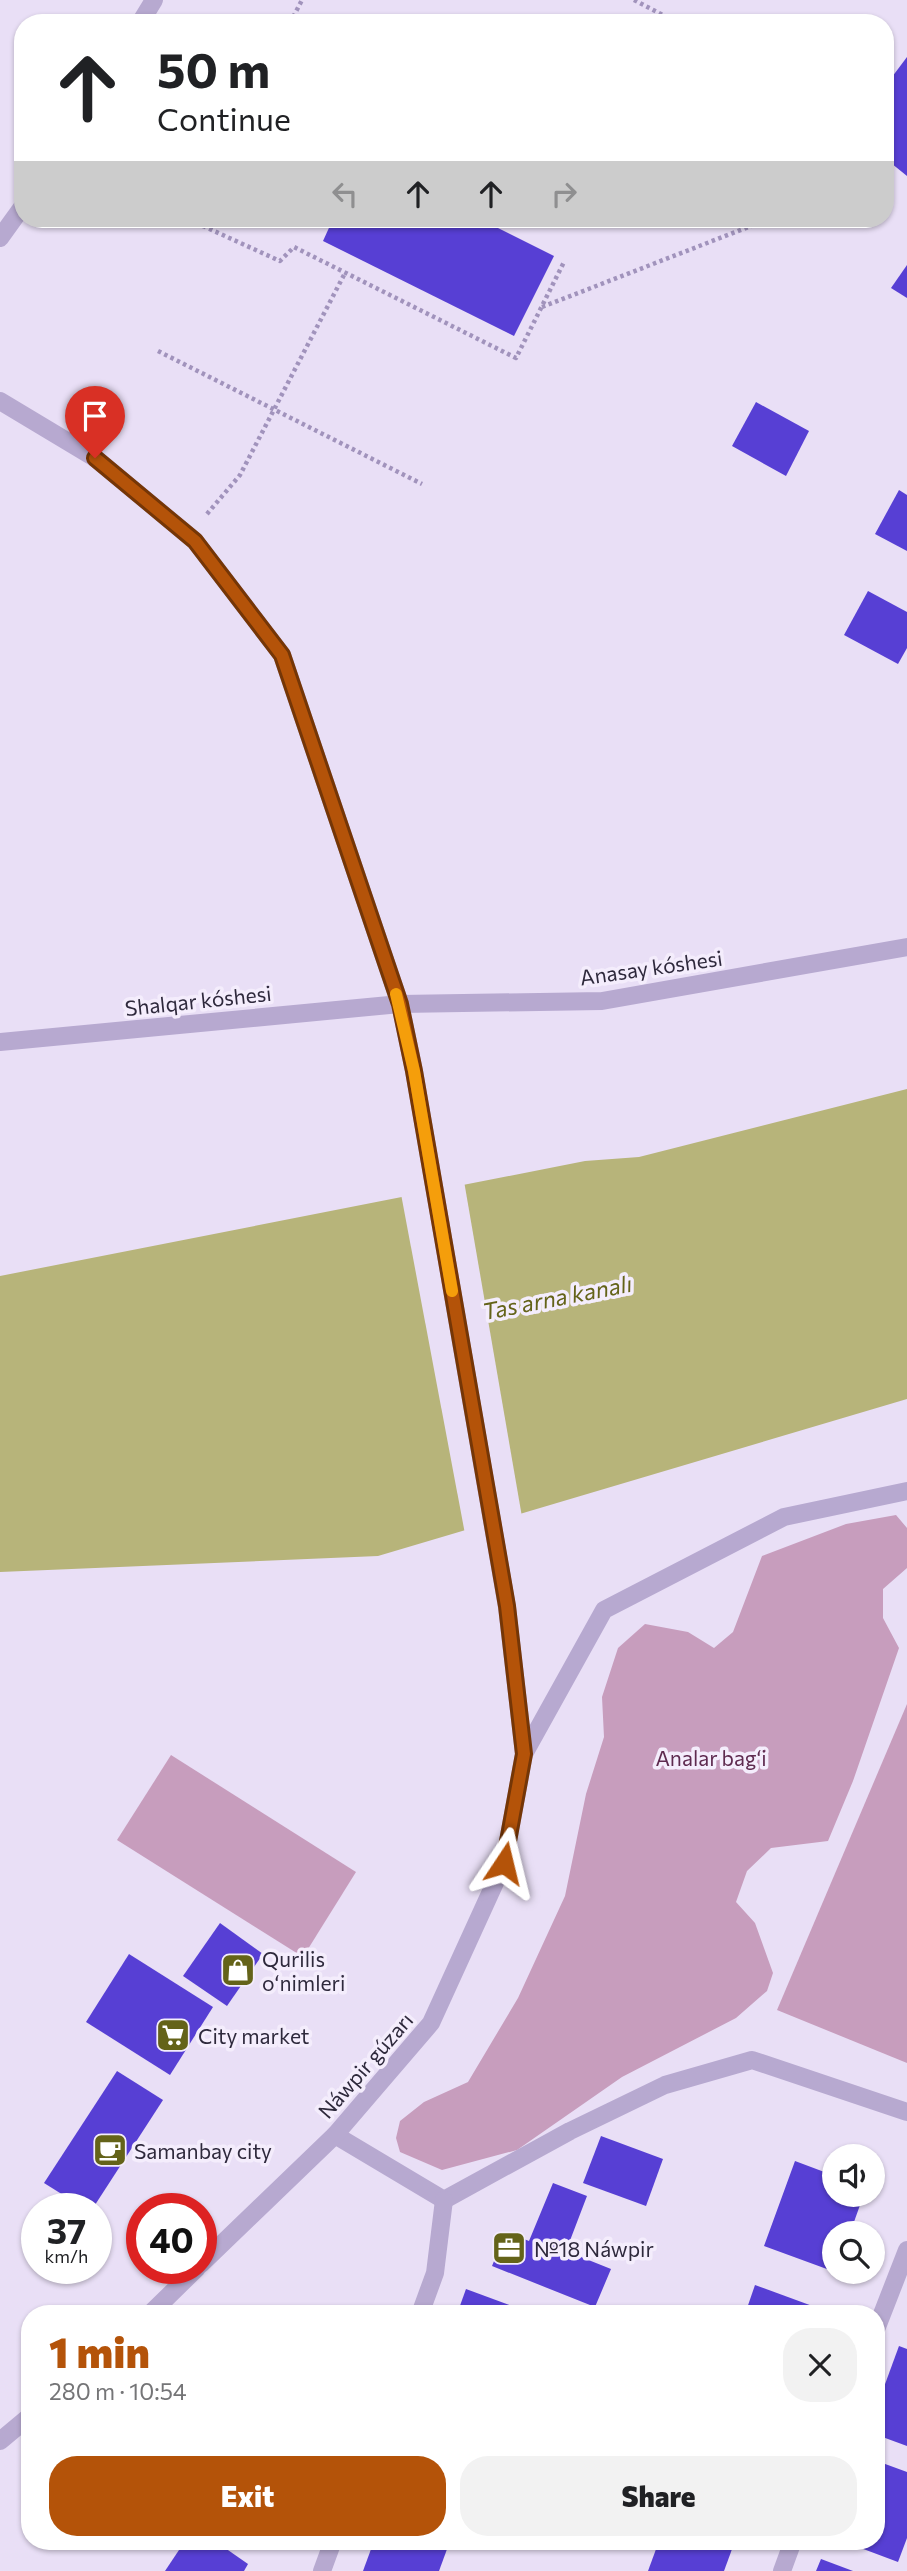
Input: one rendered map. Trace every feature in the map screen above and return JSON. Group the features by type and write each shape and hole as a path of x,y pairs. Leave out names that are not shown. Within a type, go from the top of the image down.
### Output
{"street":[{"path":"0,238 14,219"},
{"name":"Náwpir gúzarı","path":"0,401 95,458 195,541 282,655 400,1004 507,1606 524,1754 504,1863 431,2023 335,2135 217,2249"},
{"name":"Anasay kóshesi","path":"400,1004 602,1001 907,947"},
{"name":"Shalqar kóshesi","path":"0,1042 400,1004"},
{"path":"524,1754 604,1610 784,1517 907,1490"},
{"path":"443,2200 570,2131 665,2085 752,2060 907,2112"},
{"path":"335,2135 443,2200"},
{"path":"423,2305 435,2273 443,2200"},
{"path":"885,2306 907,2250"},
{"path":"159,2305 181,2284"},
{"path":"0,2441 21,2424"},
{"path":"322,2571 330,2550"},
{"path":"782,2571 790,2550"}],"path":[{"path":"634,0 660,14"},
{"path":"207,228 280,261 294,247 516,358 564,262"},
{"path":"541,308 746,228"},
{"path":"202,519 240,475 345,273"},
{"path":"158,351 422,484"}],"green space":[{"name":"Analar bagʻi","path":"896,1515 907,1528 907,1568 883,1589 883,1618 899,1648 853,1781 828,1841 771,1848 747,1871 736,1902 755,1923 773,1973 767,1991 736,2018 622,2077 517,2150 442,2170 400,2152 396,2138 400,2121 424,2102 468,2082 518,1998 565,1896 586,1794 604,1737 602,1697 618,1648 645,1624 688,1632 714,1648 733,1632 762,1556 846,1524"},
{"path":"907,1704 907,2063 777,2010"},
{"path":"171,1755 356,1872 303,1957 117,1840"}],"water":[{"name":"Tas arna kanalı","path":"907,1089 907,1399 378,1556 0,1572 0,1276 585,1161 639,1157"}],"pier":[{"path":"464,1181 522,1517 465,1534 401,1194"}],"building":[{"path":"907,57 907,176 894,165 894,74"},
{"path":"329,228 498,228 554,256 514,336 323,241"},
{"path":"907,265 907,298 891,288"},
{"path":"756,402 809,431 786,476 732,446"},
{"path":"899,490 907,495 907,551 875,534"},
{"path":"868,591 907,612 907,648 898,664 844,635"},
{"path":"220,1923 263,1954 227,2006 183,1976"},
{"path":"129,1954 213,2007 170,2075 86,2022"},
{"path":"117,2071 163,2100 103,2193 60,2193 44,2183"},
{"path":"601,2136 663,2159 646,2206 583,2183"},
{"path":"795,2161 822,2171 822,2207 859,2207 854,2221 822,2221 822,2267 764,2246"},
{"path":"553,2183 587,2196 566,2251 611,2269 596,2305 492,2266 506,2232 529,2241"},
{"path":"755,2285 810,2305 748,2305"},
{"path":"466,2289 509,2305 460,2305"},
{"path":"899,2346 907,2349 907,2446 885,2438 885,2384"},
{"path":"885,2464 907,2472 907,2538 898,2562 866,2550 885,2550"},
{"path":"179,2550 228,2550 248,2564 244,2571 165,2571"},
{"path":"371,2550 447,2550 439,2571 363,2571"},
{"path":"656,2550 732,2550 724,2571 648,2571"},
{"path":"821,2559 853,2571 816,2571"}],"slow traffic":[{"path":"396,994 414,1071 452,1291"}],"place":[{"name":"Qurilis oʻnimleri","path":"238,1970"},
{"name":"City market","path":"173,2035"},
{"name":"Samanbay city","path":"110,2150"},
{"name":"№18 Náwpir","path":"509,2248"}],"route":[{"path":"95,458 195,541 282,655 400,1004 507,1606 524,1754 504,1863"}]}
